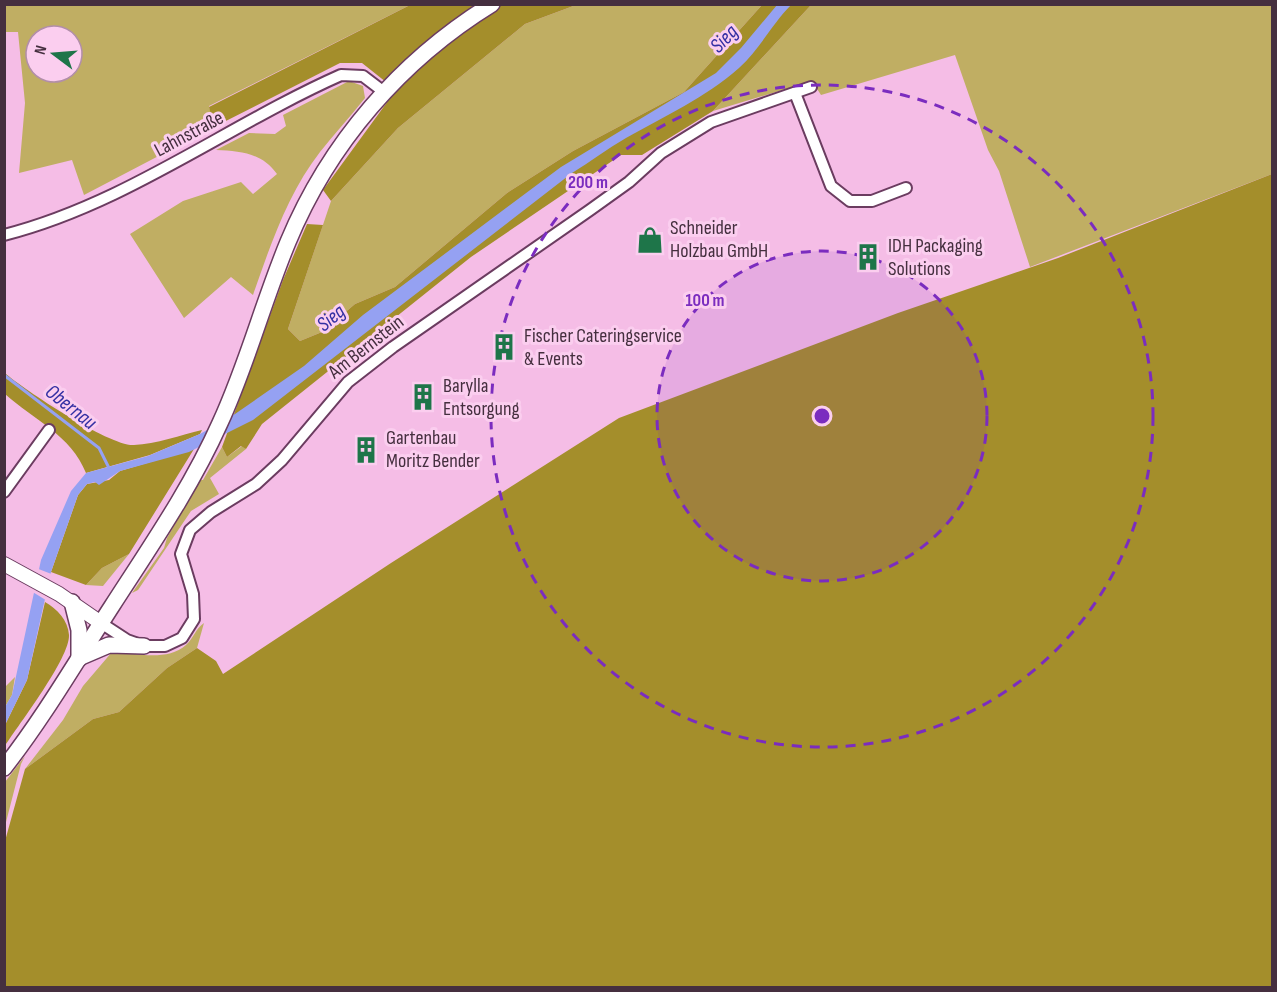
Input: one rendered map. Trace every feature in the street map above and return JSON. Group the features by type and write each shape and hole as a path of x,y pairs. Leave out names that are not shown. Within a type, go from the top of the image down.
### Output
{"main road":[{"path":"4,768 79,659 193,476 240,375 278,267 302,211 351,132 384,92 432,46 492,4"},
{"path":"66,598 78,630 79,659"},
{"path":"79,659 93,650 109,645 144,646"}],"street":[{"name":"Lahnstraße","path":"4,235 34,228 78,210 172,165 340,75 363,76 384,92"},
{"name":"Am Bernstein","path":"144,646 165,646 182,638 194,619 193,594 181,554 190,530 210,512 256,484 282,460 348,382 393,347 629,182 661,153 711,122 811,87"},
{"path":"795,93 831,186 850,201 872,201 906,188"},
{"path":"4,492 49,430"},
{"path":"4,564 66,598 127,640 144,646"}],"shaded area":[{"path":"5,5 410,5 209,106 214,127 84,195 72,160 19,173 25,103 18,32 5,32"},
{"path":"410,5 576,5 525,24 398,128 331,201 323,190 396,90 362,63 340,63 214,127 209,107"},
{"path":"576,5 762,5 684,92 573,151 507,193 395,287 355,304 322,332 300,341 288,329 331,201 398,128 525,24"},
{"path":"762,5 811,5 713,111 642,155 621,155 471,257 262,424 246,449 241,446 227,457 222,447 283,280 307,224 323,225 288,329 300,341 322,332 355,304 395,287 507,193 573,151 684,92"},
{"path":"811,5 1272,5 1272,174 1030,267 999,171 988,150 955,55 821,95 812,81 713,111"},
{"path":"349,81 363,86 365,98 320,152 298,185 273,239 253,295 231,277 184,318 130,234 183,201 241,182 253,194 277,174 258,157 234,151 216,150 249,133 275,134 286,126 283,115"},
{"path":"1272,174 1272,987 5,987 5,841 25,769 93,719 119,712 167,668 197,648 216,661 223,674 391,563 619,418 898,313 1058,258"},
{"path":"5,373 30,392 88,428 123,443 134,445 151,443 202,430 200,434 150,455 86,473 71,448 61,438 5,394"},
{"path":"242,446 246,449 210,478 219,494 191,511 138,590 132,593 164,548 167,538 200,480 203,480 222,447 227,457"},
{"path":"194,449 129,554 102,568 86,585 51,572 78,495 87,484 109,480 120,471"},
{"path":"129,554 103,586 86,585 102,568"},
{"path":"45,602 58,612 67,624 69,635 67,645 53,674 5,746 5,725 27,680"},
{"path":"204,623 197,648 167,668 119,712 93,719 25,769 63,720 83,686 112,652 150,655 170,653 186,645"},
{"path":"15,677 12,695 5,707 5,687"},
{"path":"25,756 21,764 5,826 5,782"}],"water":[{"path":"777,5 791,5 746,61 726,79 699,98 626,138 572,173 253,420 189,452 120,471 99,485 95,482 87,484 78,495 51,572 27,680 5,725 5,707 12,695 41,560 71,491 86,473 148,456 200,434 235,414 304,366 363,315 561,167 716,73 741,48"}],"pier":[{"path":"36,568 54,575 49,602 31,591"}],"waterway":[{"name":"Obernau","path":"4,375 99,448 109,468"}],"place":[{"name":"Schneider Holzbau GmbH","path":"650,240"},
{"name":"IDH Packaging Solutions","path":"868,257"},
{"name":"Fischer Cateringservice & Events","path":"504,347"},
{"name":"Barylla Entsorgung","path":"423,397"},
{"name":"Gartenbau Moritz Bender","path":"366,450"}],"water label":[{"name":"Sieg","path":"724,39"},
{"name":"Sieg","path":"331,318"}]}
